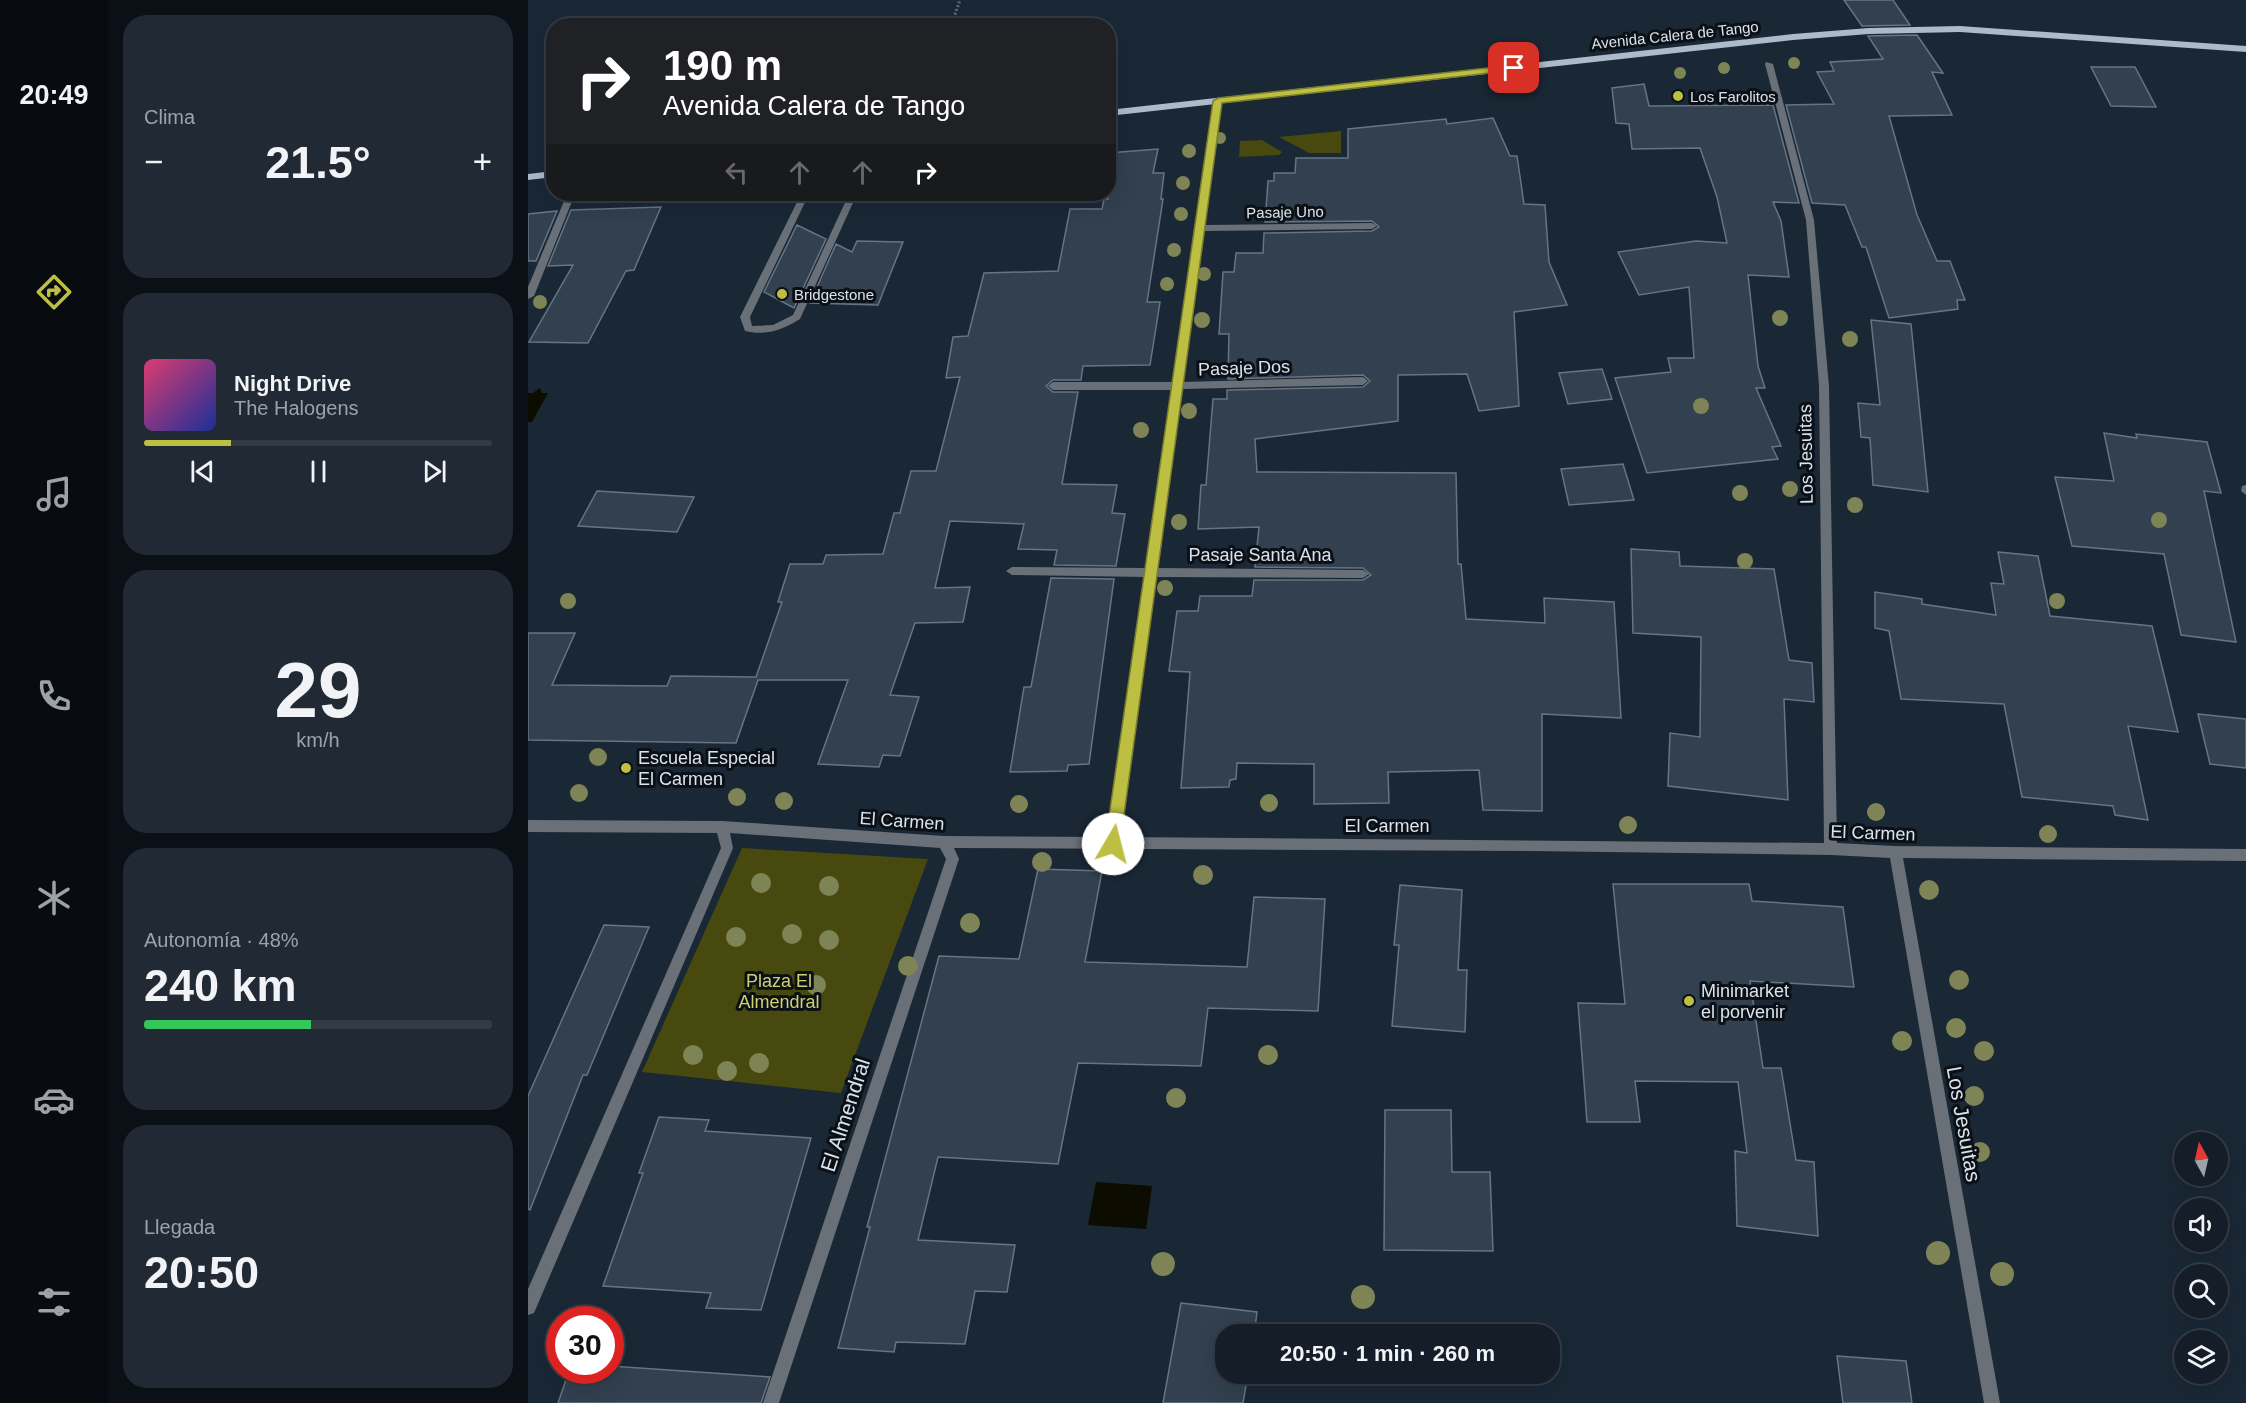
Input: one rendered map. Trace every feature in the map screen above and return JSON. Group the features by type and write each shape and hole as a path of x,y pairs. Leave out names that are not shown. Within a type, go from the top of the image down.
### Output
{"main road":[{"name":"Avenida Calera de Tango","path":"1116,112 1793,37 1869,31 1960,29 2246,48"},
{"path":"528,177 546,175"}],"street":[{"name":"Los Jesuitas","path":"1768,64 1810,220 1824,386 1831,849"},
{"path":"1113,844 1218,101"},
{"path":"529,296 568,201"},
{"path":"802,201 745,317 748,329 765,332 782,327 797,317 850,201"},
{"name":"Pasaje Uno","path":"1199,228 1372,226"},
{"name":"Pasaje Dos","path":"1053,386 1177,386 1363,381"},
{"name":"Pasaje Santa Ana","path":"1012,571 1363,574"},
{"name":"El Carmen","path":"528,826 722,827 944,842 1528,845 1895,852 2246,855"},
{"path":"528,1307 728,848 722,827"},
{"name":"El Almendral","path":"771,1403 953,859 944,842"},
{"name":"Los Jesuitas","path":"1895,852 1992,1403"}],"path":[{"path":"954,18 960,0"}],"green space":[{"path":"1341,131 1341,153 1309,153 1279,137"},
{"path":"1262,140 1282,152 1279,155 1239,157 1240,141"},
{"name":"Plaza El Almendral","path":"742,848 928,859 841,1093 642,1072"}],"shaded area":[{"path":"540,388 542,393 548,393 532,422 528,422 528,393 533,393"},
{"path":"1096,1182 1152,1186 1146,1229 1088,1225"}],"building":[{"path":"1844,0 1893,0 1910,25 1862,26"},
{"path":"1917,35 1943,73 1932,72 1952,115 1889,116 1917,215 1937,261 1950,261 1965,300 1957,300 1958,309 1889,318 1866,247 1862,247 1845,205 1812,203 1786,105 1834,104 1817,72 1834,71 1830,62 1883,59 1868,36"},
{"path":"2091,67 2135,67 2156,107 2111,106"},
{"path":"1644,84 1649,106 1773,105 1799,203 1773,202 1781,221 1789,277 1748,275 1758,366 1765,388 1756,388 1781,446 1772,447 1778,459 1647,473 1615,378 1671,372 1668,358 1694,358 1689,287 1639,295 1618,252 1696,241 1727,243 1717,197 1700,148 1632,149 1629,124 1616,123 1612,88"},
{"path":"1493,118 1510,156 1517,156 1524,204 1545,205 1549,262 1567,305 1514,312 1519,406 1479,411 1467,374 1398,375 1398,421 1255,439 1257,472 1456,473 1458,564 1461,564 1466,619 1545,623 1544,598 1614,602 1621,718 1542,714 1542,811 1483,810 1479,770 1388,772 1389,803 1314,804 1314,764 1237,763 1236,779 1230,780 1229,787 1181,788 1190,672 1169,671 1177,611 1198,611 1200,596 1252,596 1254,580 1363,580 1371,575 1363,568 1255,567 1259,527 1198,529 1201,485 1206,485 1213,399 1227,399 1227,390 1363,387 1370,381 1363,375 1228,379 1229,334 1219,334 1223,272 1234,272 1236,253 1263,253 1264,233 1372,231 1379,227 1372,221 1265,222 1268,181 1274,181 1274,173 1295,173 1296,158 1348,158 1348,129 1446,119 1447,124"},
{"path":"1158,149 1153,173 1164,173 1161,199 1163,199 1147,302 1160,302 1150,365 1083,366 1081,380 1053,380 1046,386 1053,392 1078,392 1062,484 1117,485 1112,513 1125,514 1116,566 1054,565 1057,550 1018,549 1024,524 950,521 935,588 970,587 963,622 915,623 890,695 919,697 900,756 883,755 879,767 818,764 848,680 758,680 736,743 528,740 528,633 575,633 552,685 667,686 671,676 756,677 782,602 778,602 790,564 823,564 826,555 883,554 894,513 900,513 911,471 936,471 960,377 946,378 953,337 968,336 984,273 1058,271 1070,209 1102,209 1104,201 1116,201 1116,152"},
{"path":"661,207 634,270 626,271 588,343 529,342 573,265 548,266 571,210"},
{"path":"557,211 536,261 528,261 528,214"},
{"path":"797,225 826,239 794,308 764,292"},
{"path":"857,241 903,242 878,305 810,303 836,244 852,252"},
{"path":"1871,320 1911,324 1928,492 1873,485 1870,438 1861,437 1858,403 1880,405"},
{"path":"1602,369 1612,399 1568,404 1559,373"},
{"path":"2104,433 2137,438 2136,434 2207,442 2221,493 2204,491 2236,642 2181,635 2164,554 2072,546 2055,477 2114,481"},
{"path":"1623,464 1634,500 1569,505 1561,469"},
{"path":"597,491 694,497 677,532 578,526"},
{"path":"1631,549 1679,552 1680,566 1774,569 1789,660 1812,663 1814,702 1784,699 1788,800 1668,786 1670,733 1700,737 1701,637 1633,633"},
{"path":"1998,552 2038,556 2050,616 2152,626 2178,732 2128,726 2148,820 2115,815 2113,806 2022,797 2004,704 1901,699 1889,631 1875,628 1875,592 1922,599 1922,604 1996,615 1991,583 2004,584"},
{"path":"1051,578 1114,579 1089,764 1068,765 1067,771 1010,772 1024,687 1031,687"},
{"path":"2198,714 2246,719 2246,768 2210,764"},
{"path":"1038,869 1102,871 1085,962 1247,967 1254,897 1325,899 1318,1011 1208,1008 1201,1066 1078,1063 1058,1164 938,1157 918,1240 1015,1245 1007,1292 975,1291 965,1344 896,1342 894,1352 838,1348 870,1227 867,1227 939,956 1019,959"},
{"name":"Minimarket el porvenir","path":"1613,884 1749,884 1752,901 1843,907 1854,987 1750,981 1763,1068 1781,1068 1796,1160 1814,1162 1818,1236 1737,1226 1735,1151 1747,1153 1738,1082 1635,1081 1640,1122 1587,1122 1578,1003 1625,1004"},
{"path":"1400,885 1462,890 1458,970 1467,970 1465,1032 1392,1026 1399,945 1394,945"},
{"path":"604,925 649,927 587,1075 583,1075 530,1210 528,1209 528,1096"},
{"path":"1385,1110 1451,1110 1452,1172 1490,1172 1493,1251 1384,1250"},
{"path":"659,1117 709,1120 705,1131 811,1138 761,1310 706,1308 711,1293 603,1286 643,1173 639,1173"},
{"path":"1181,1303 1257,1312 1255,1324 1215,1324 1215,1384 1246,1384 1243,1403 1163,1403"},
{"path":"1837,1356 1906,1361 1912,1403 1843,1403"},
{"path":"624,1367 770,1377 761,1403 558,1403 565,1384 624,1384"}],"place":[{"name":"Los Farolitos","path":"1678,96"},
{"name":"Bridgestone","path":"782,294"},
{"name":"Escuela Especial El Carmen","path":"626,768"},
{"name":"Minimarket el porvenir","path":"1689,1001"}],"route":[{"path":"1113,844 1218,101 1514,68"}]}
